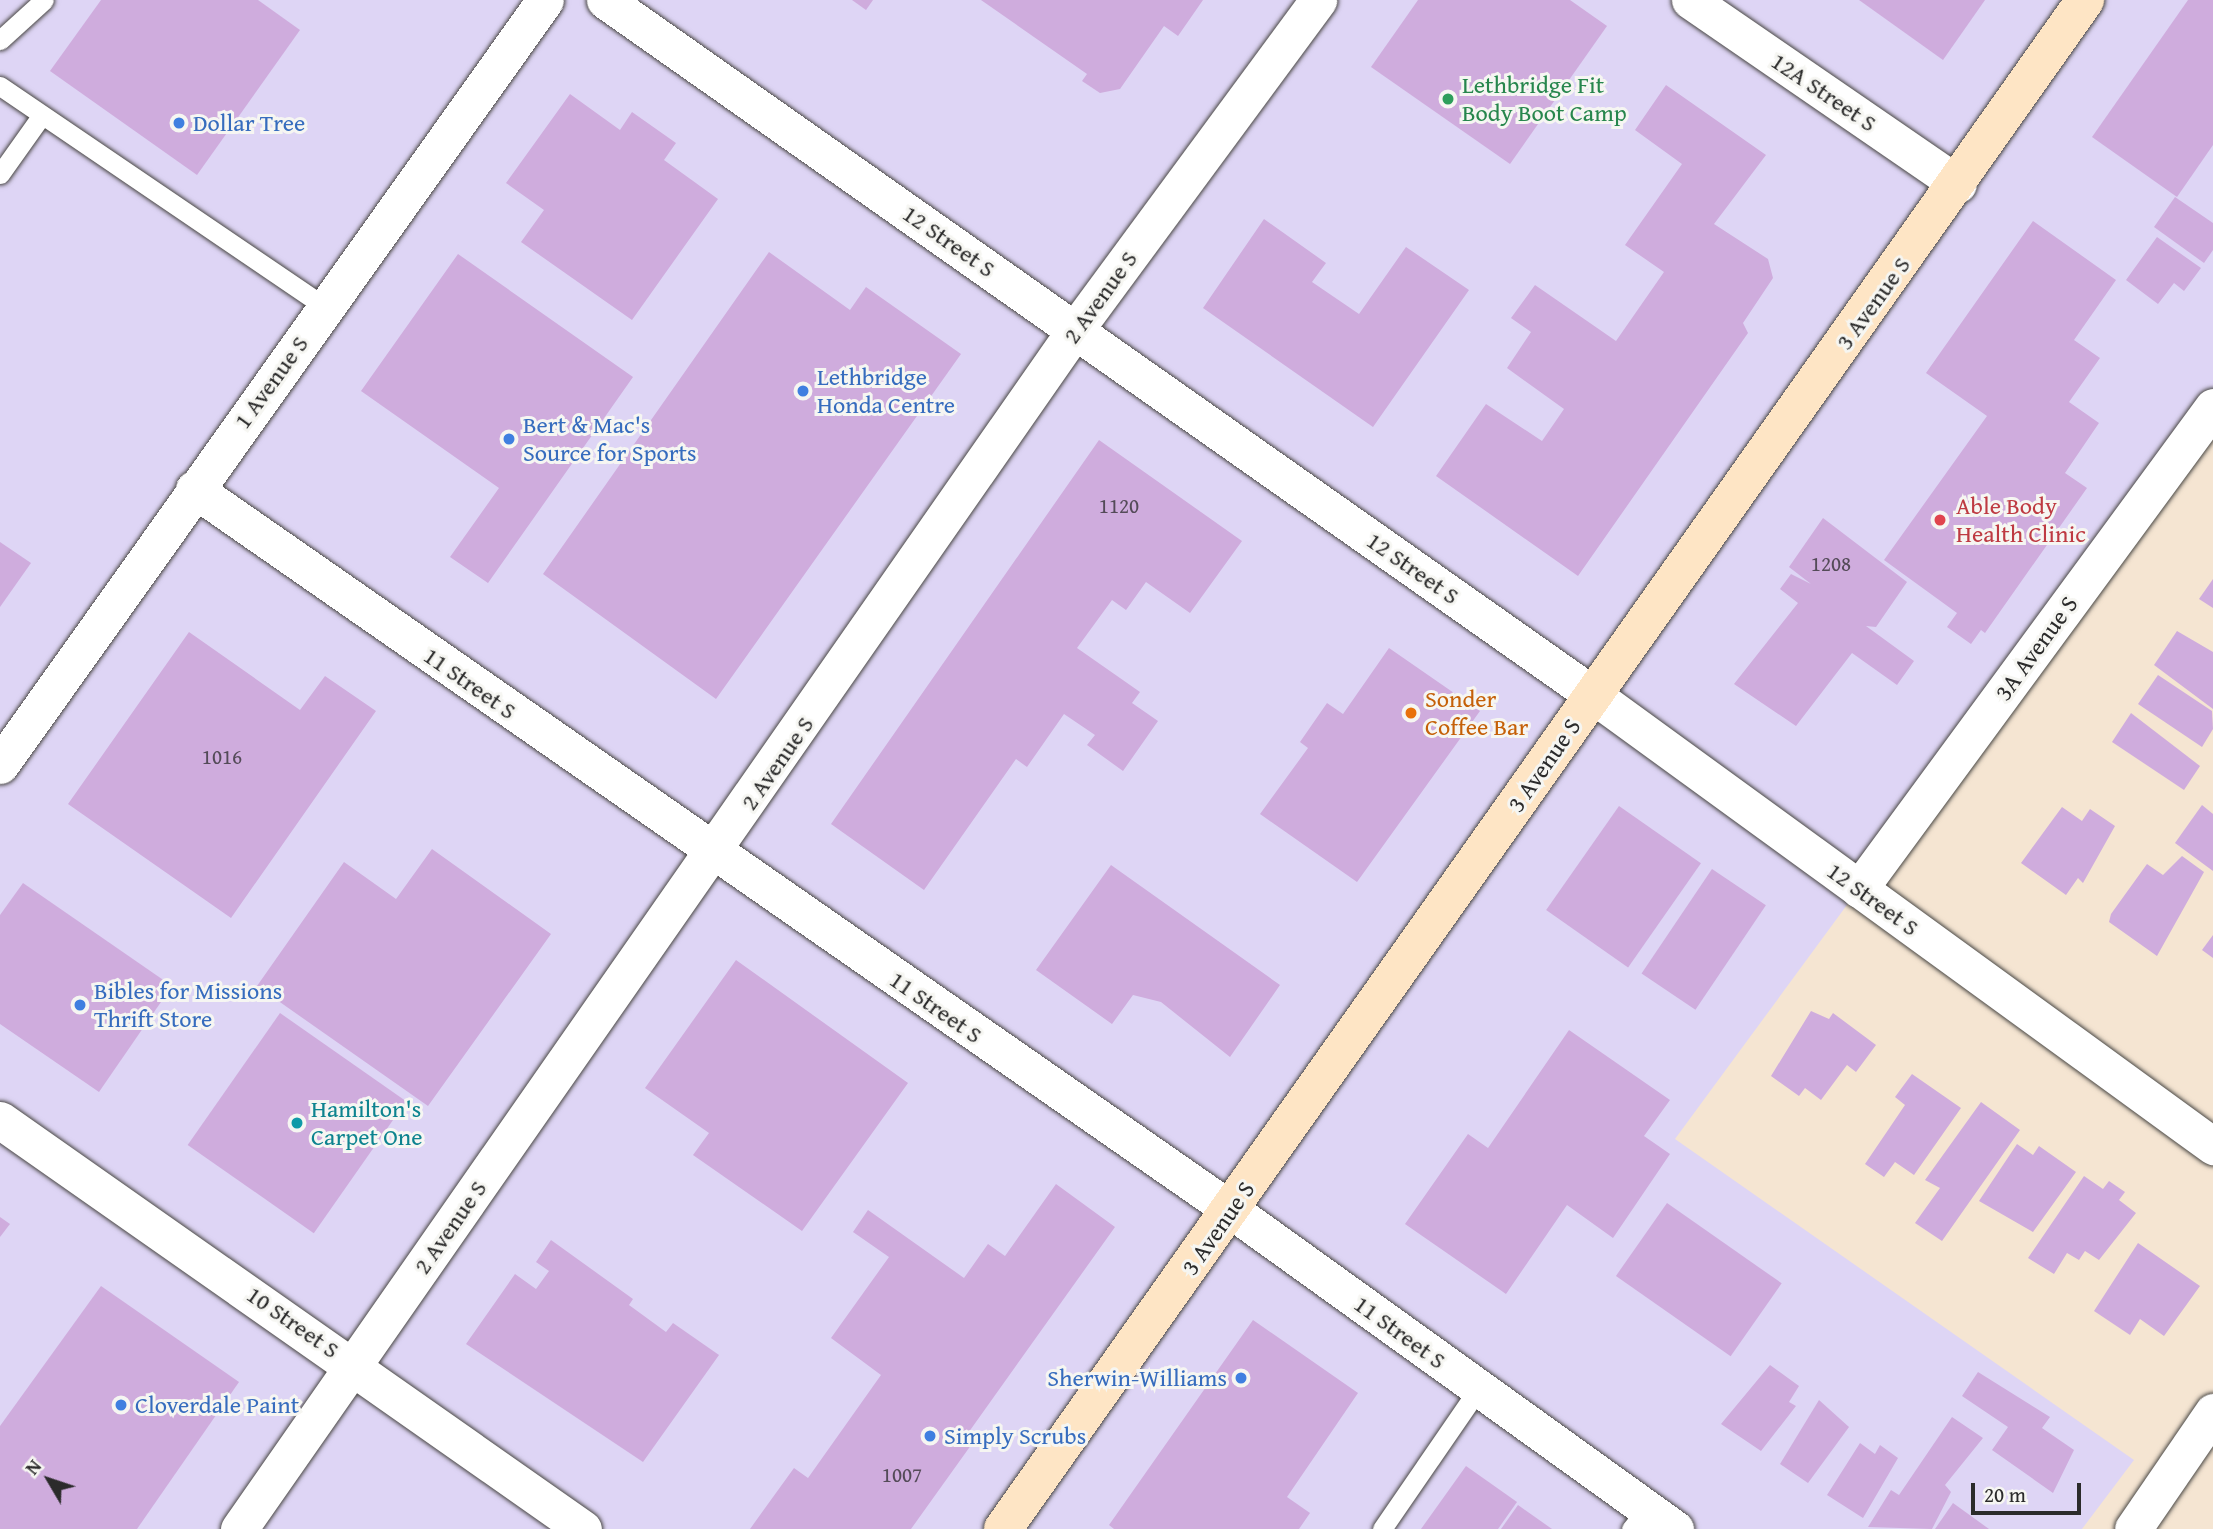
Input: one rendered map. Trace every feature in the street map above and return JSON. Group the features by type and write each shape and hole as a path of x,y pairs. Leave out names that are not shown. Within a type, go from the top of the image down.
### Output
{"main road":[{"name":"3 Avenue S","path":"1003,1529 1958,184 2085,0"}],"street":[{"name":"1 Avenue S","path":"0,765 194,489 545,0"},
{"name":"12 Street S","path":"605,0 1593,695 2213,1146"},
{"name":"2 Avenue S","path":"239,1529 714,854 1075,330 1318,0"},
{"name":"12A Street S","path":"1690,0 1958,184"},
{"name":"3A Avenue S","path":"1859,889 2213,407"},
{"name":"11 Street S","path":"194,489 714,854 1231,1210 1479,1388 1651,1522"},
{"name":"10 Street S","path":"0,1120 353,1364 583,1529"},
{"path":"2133,1529 2213,1412"}],"lane":[{"path":"0,40 44,0"},
{"path":"0,86 325,307"},
{"path":"0,174 42,115"},
{"path":"1382,1529 1479,1388"}],"shaded area":[{"path":"0,0 2213,0 2213,407 1675,1139 2134,1460 2082,1529 0,1529"}],"building":[{"name":"Dollar Tree","path":"101,0 258,0 300,30 197,175 50,71"},
{"path":"852,0 873,0 866,10"},
{"path":"981,0 1203,0 1178,36 1164,26 1120,89 1100,93 1082,81 1087,74"},
{"path":"1418,0 1570,0 1607,26 1510,164 1371,67"},
{"path":"1859,0 1985,0 1943,60"},
{"path":"2188,0 2213,0 2213,145 2177,197 2092,137"},
{"path":"1666,85 1766,155 1714,224 1768,259 1773,278 1743,323 1748,333 1578,576 1436,476 1486,404 1542,441 1564,409 1507,368 1531,332 1511,318 1535,285 1616,341 1664,272 1625,245 1682,164 1635,130"},
{"path":"570,94 620,130 632,112 676,143 664,160 718,199 632,320 521,242 544,210 506,183"},
{"path":"2175,197 2213,223 2213,250 2204,263 2154,227"},
{"path":"1264,219 1326,263 1312,282 1359,314 1406,247 1469,290 1373,427 1203,308"},
{"path":"2033,221 2116,280 2074,340 2100,358 2069,402 2099,423 2065,473 2087,488 1985,633 1981,630 1971,644 1947,627 1957,613 1884,560 1987,416 1926,373"},
{"path":"2157,237 2201,268 2184,291 2174,283 2158,304 2126,280"},
{"path":"769,252 850,310 866,287 961,354 716,699 543,574"},
{"name":"Bert & Mac's Source for Sports","path":"458,254 633,377 488,583 450,557 499,488 361,391"},
{"path":"1099,440 1242,541 1190,613 1146,582 1126,610 1112,600 1077,648 1140,692 1132,703 1158,721 1123,771 1087,745 1095,735 1064,714 1027,767 1016,759 924,890 831,824"},
{"path":"1823,518 1907,582 1876,627 1866,626 1914,661 1897,685 1852,653 1796,726 1734,684 1798,603 1780,589 1791,574 1811,584 1789,567"},
{"path":"0,542 31,563 0,607"},
{"path":"2213,579 2213,608 2199,599"},
{"path":"2177,631 2213,652 2213,709 2154,665"},
{"path":"189,632 300,710 325,676 376,711 231,918 68,804"},
{"path":"1389,648 1480,711 1357,882 1260,814 1308,748 1300,742 1327,703 1343,714"},
{"path":"2158,675 2212,711 2213,729 2202,747 2138,704"},
{"path":"2131,713 2200,766 2184,790 2112,742"},
{"path":"2202,805 2213,814 2213,871 2175,843"},
{"path":"1619,806 1701,863 1628,967 1546,910"},
{"path":"2062,807 2082,821 2090,809 2115,826 2083,883 2078,878 2066,895 2021,863"},
{"path":"432,849 551,934 428,1106 257,986 344,862 396,899"},
{"path":"2182,856 2204,872 2157,956 2109,922 2111,914 2147,864 2163,875"},
{"path":"1111,865 1280,985 1230,1057 1161,1002 1133,995 1112,1024 1036,970"},
{"path":"1712,869 1766,905 1695,1010 1642,973"},
{"name":"Bibles for Missions Thrift Store","path":"23,883 172,986 99,1092 0,1024 0,915"},
{"path":"2213,935 2213,958 2202,950"},
{"path":"736,960 908,1083 802,1231 693,1155 709,1133 645,1088"},
{"path":"1811,1011 1829,1019 1833,1013 1876,1045 1856,1072 1847,1065 1821,1100 1805,1088 1799,1096 1771,1076"},
{"name":"Hamilton's Carpet One","path":"280,1013 406,1101 314,1233 188,1145"},
{"path":"1569,1030 1670,1100 1644,1136 1670,1154 1613,1238 1567,1205 1506,1294 1405,1224 1468,1134 1488,1148"},
{"path":"1912,1074 1961,1108 1914,1175 1895,1162 1884,1177 1865,1164 1905,1105 1895,1097"},
{"path":"1981,1102 2020,1130 1942,1241 1915,1223 1940,1188 1925,1180"},
{"path":"2017,1144 2033,1155 2039,1146 2076,1172 2033,1232 1979,1201"},
{"path":"2084,1176 2103,1189 2109,1181 2125,1192 2119,1200 2136,1213 2099,1260 2085,1251 2079,1260 2067,1253 2054,1274 2028,1258"},
{"path":"1056,1184 1115,1227 966,1436 974,1441 911,1529 750,1529 794,1468 808,1478 881,1375 831,1338 889,1257 853,1232 868,1210 964,1278 988,1244 1005,1256"},
{"path":"1667,1203 1782,1283 1731,1356 1616,1276"},
{"path":"0,1217 10,1224 0,1237"},
{"path":"551,1240 633,1299 629,1305 666,1332 673,1323 719,1355 643,1462 466,1344 515,1274 536,1289 549,1271 536,1262"},
{"path":"2138,1243 2200,1286 2164,1336 2140,1319 2130,1335 2094,1311"},
{"name":"Cloverdale Paint","path":"101,1286 239,1382 137,1529 0,1529 0,1426"},
{"path":"1253,1320 1358,1393 1287,1497 1310,1513 1299,1529 1114,1529 1109,1525"},
{"path":"1770,1365 1799,1386 1789,1402 1796,1406 1761,1451 1721,1424"},
{"path":"1978,1372 2050,1417 2042,1428 2074,1450 2053,1493 1992,1450 2008,1427 1962,1396"},
{"path":"1819,1400 1849,1427 1808,1483 1780,1464"},
{"path":"1952,1417 1983,1438 1945,1485 1951,1492 1932,1529 1868,1527 1891,1490 1899,1495"},
{"path":"1860,1443 1875,1454 1880,1445 1898,1458 1863,1518 1827,1495"},
{"path":"1466,1466 1517,1502 1498,1529 1421,1529"},
{"path":"1953,1503 1989,1529 1935,1529"},
{"path":"1518,1505 1552,1529 1501,1529"}],"place":[{"name":"Lethbridge Fit Body Boot Camp","path":"1448,99"},
{"name":"Dollar Tree","path":"179,123"},
{"name":"Lethbridge Honda Centre","path":"803,391"},
{"name":"Bert & Mac's Source for Sports","path":"509,439"},
{"name":"Able Body Health Clinic","path":"1940,520"},
{"name":"Sonder Coffee Bar","path":"1411,713"},
{"name":"Bibles for Missions Thrift Store","path":"80,1005"},
{"name":"Hamilton's Carpet One","path":"297,1123"},
{"name":"Sherwin-Williams","path":"1241,1378"},
{"name":"Cloverdale Paint","path":"121,1405"},
{"name":"Simply Scrubs","path":"930,1436"}]}
